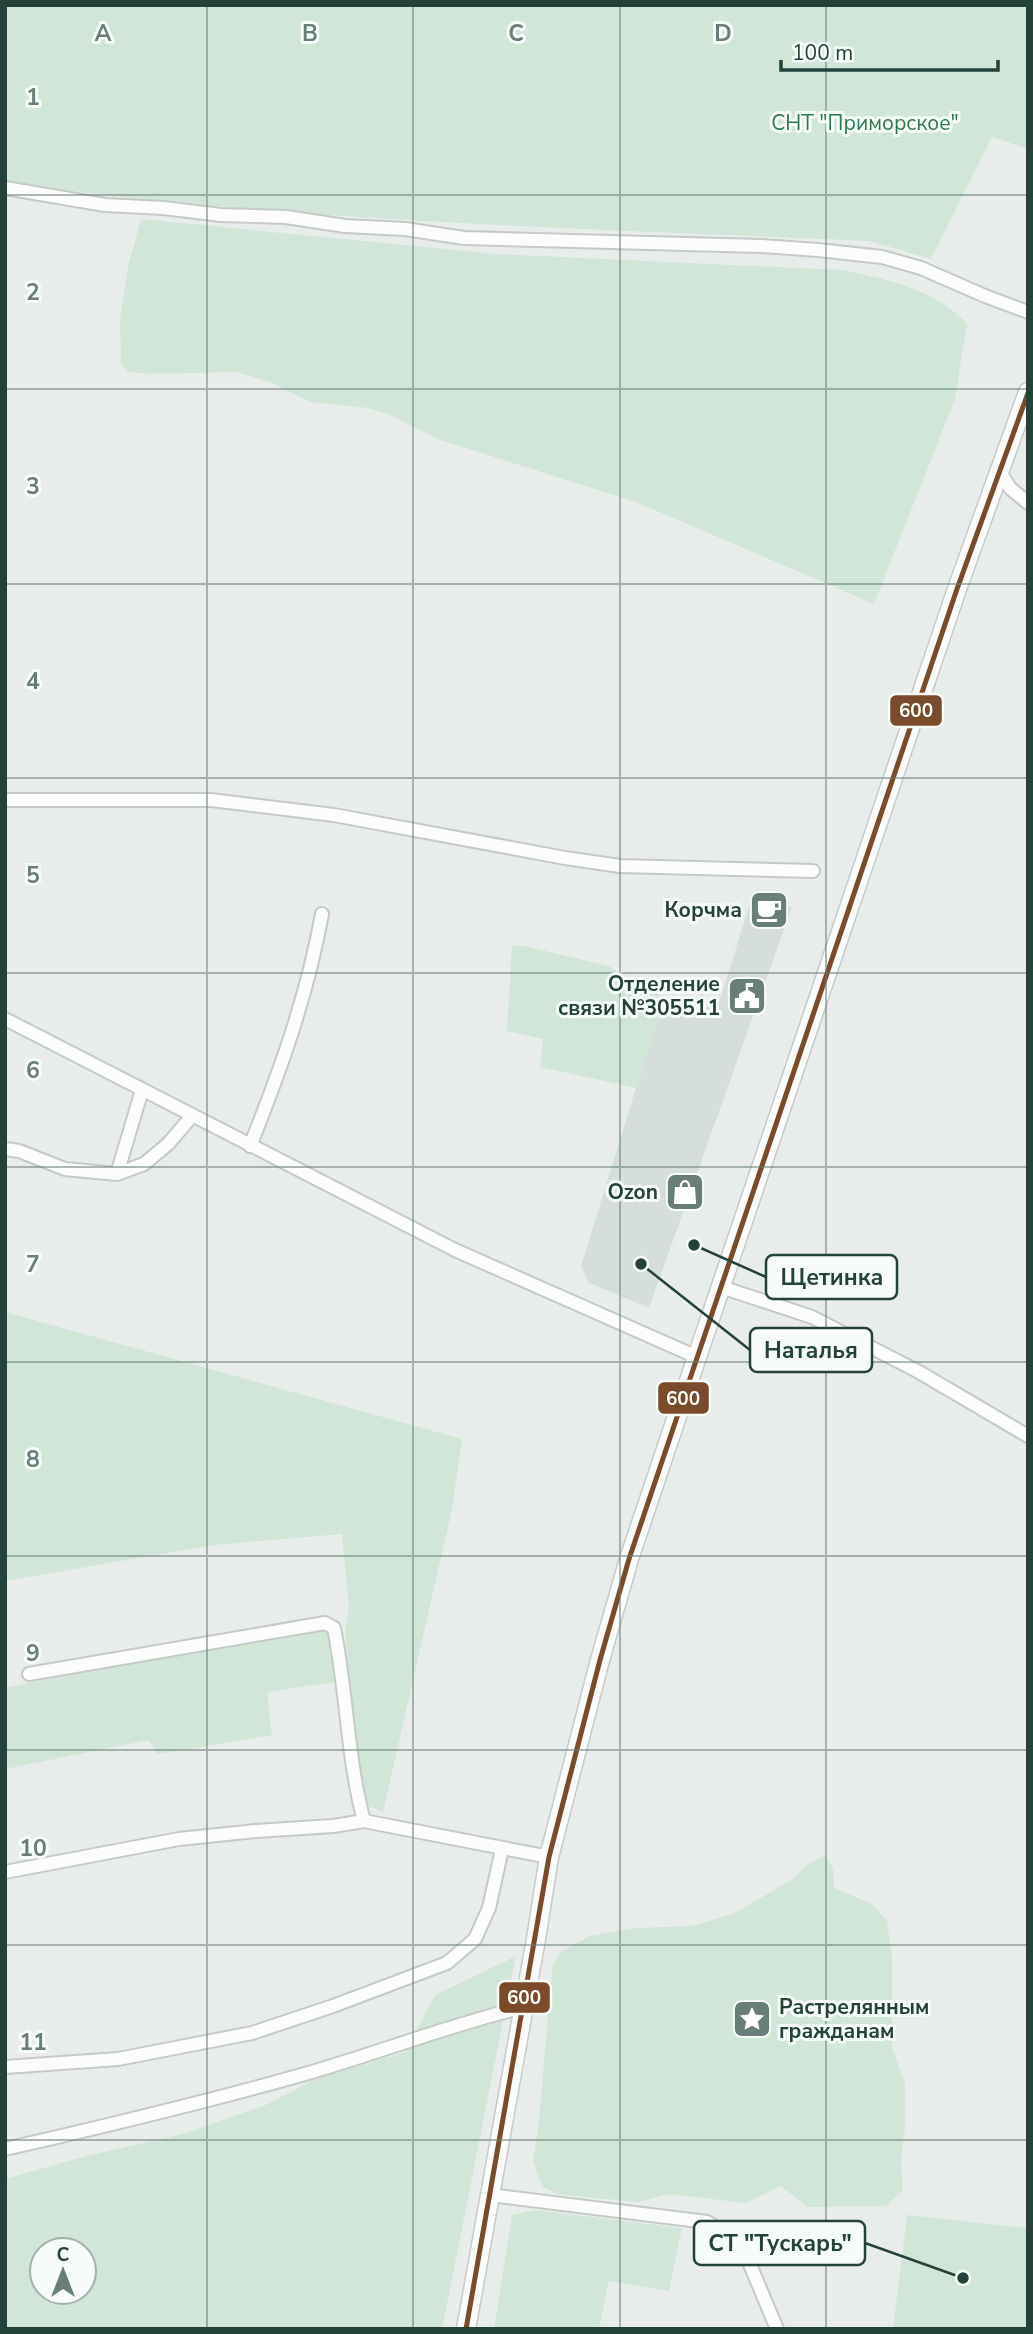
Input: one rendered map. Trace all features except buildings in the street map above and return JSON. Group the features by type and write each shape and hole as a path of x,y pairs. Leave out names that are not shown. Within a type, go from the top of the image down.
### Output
{"main road":[{"path":"466,2329 549,1857 593,1684 629,1559 957,589 1028,392"}],"street":[{"path":"5,188 104,205 221,215 286,217 464,238 761,246 882,257 921,268 1028,312"},
{"path":"1000,472 1010,488 1025,501 1028,486"},
{"path":"5,800 211,800 334,815 620,866 813,871"},
{"path":"250,1146 298,1016 322,914"},
{"path":"5,1019 455,1250 697,1357"},
{"path":"117,1174 142,1090"},
{"path":"5,1149 19,1151 65,1169 117,1174 144,1164 168,1144 192,1116"},
{"path":"721,1287 812,1317 919,1373 1028,1436"},
{"path":"29,1674 326,1623 334,1628 340,1655 354,1784 364,1821"},
{"path":"5,1872 179,1839 364,1821 549,1857"},
{"path":"5,2067 118,2059 252,2033 447,1963 475,1940 489,1908 502,1849"},
{"path":"5,2149 108,2126 306,2074 442,2029 524,2007"},
{"path":"490,2195 707,2222 730,2236 746,2255 777,2329"}],"shaded area":[{"path":"752,897 792,907 649,1308 589,1283 581,1266 664,997 717,1009"}],"green space":[{"name":"СНТ \"Приморское\"","path":"5,5 1028,5 1028,149 992,137 931,259 869,241 328,215 5,182"},
{"path":"141,219 496,254 841,270 858,273 926,294 955,312 967,324 955,399 874,604 636,502 437,439 391,415 368,408 310,402 270,382 236,372 128,372 121,364 120,318 129,263"},
{"path":"512,945 608,966 664,997 636,1088 540,1067 543,1039 507,1031"},
{"path":"5,1312 462,1439 452,1509 383,1812 369,1806 360,1781 345,1632 349,1608 342,1534 214,1545 5,1581"},
{"path":"328,1630 341,1681 267,1692 272,1735 157,1754 149,1740 5,1769 5,1688 132,1662"},
{"path":"824,1855 833,1868 834,1888 872,1904 887,1921 892,1958 892,2048 905,2083 905,2128 901,2162 903,2190 886,2206 808,2207 781,2186 746,2203 669,2194 639,2202 556,2194 542,2186 533,2161 553,1965 559,1953 590,1936 636,1928 693,1926 735,1913 794,1878 806,1866"},
{"path":"516,1956 442,2329 5,2329 5,2179 86,2156 183,2134 268,2104 317,2078 405,2052 435,1995"},
{"path":"535,2210 682,2228 669,2291 609,2281 599,2329 494,2329 512,2215"},
{"path":"907,2215 1028,2228 1028,2329 893,2329"}],"transit line":[{"name":"600","path":"466,2329 549,1857 629,1559 957,589 1028,393"}],"place":[{"name":"Корчма","path":"769,910"},
{"name":"Отделение связи №305511","path":"747,996"},
{"name":"Ozon","path":"685,1192"},
{"name":"Щетинка","path":"694,1245"},
{"name":"Наталья","path":"641,1264"},
{"name":"Растрелянным гражданам","path":"752,2019"},
{"name":"СТ \"Тускарь\"","path":"963,2278"}]}
